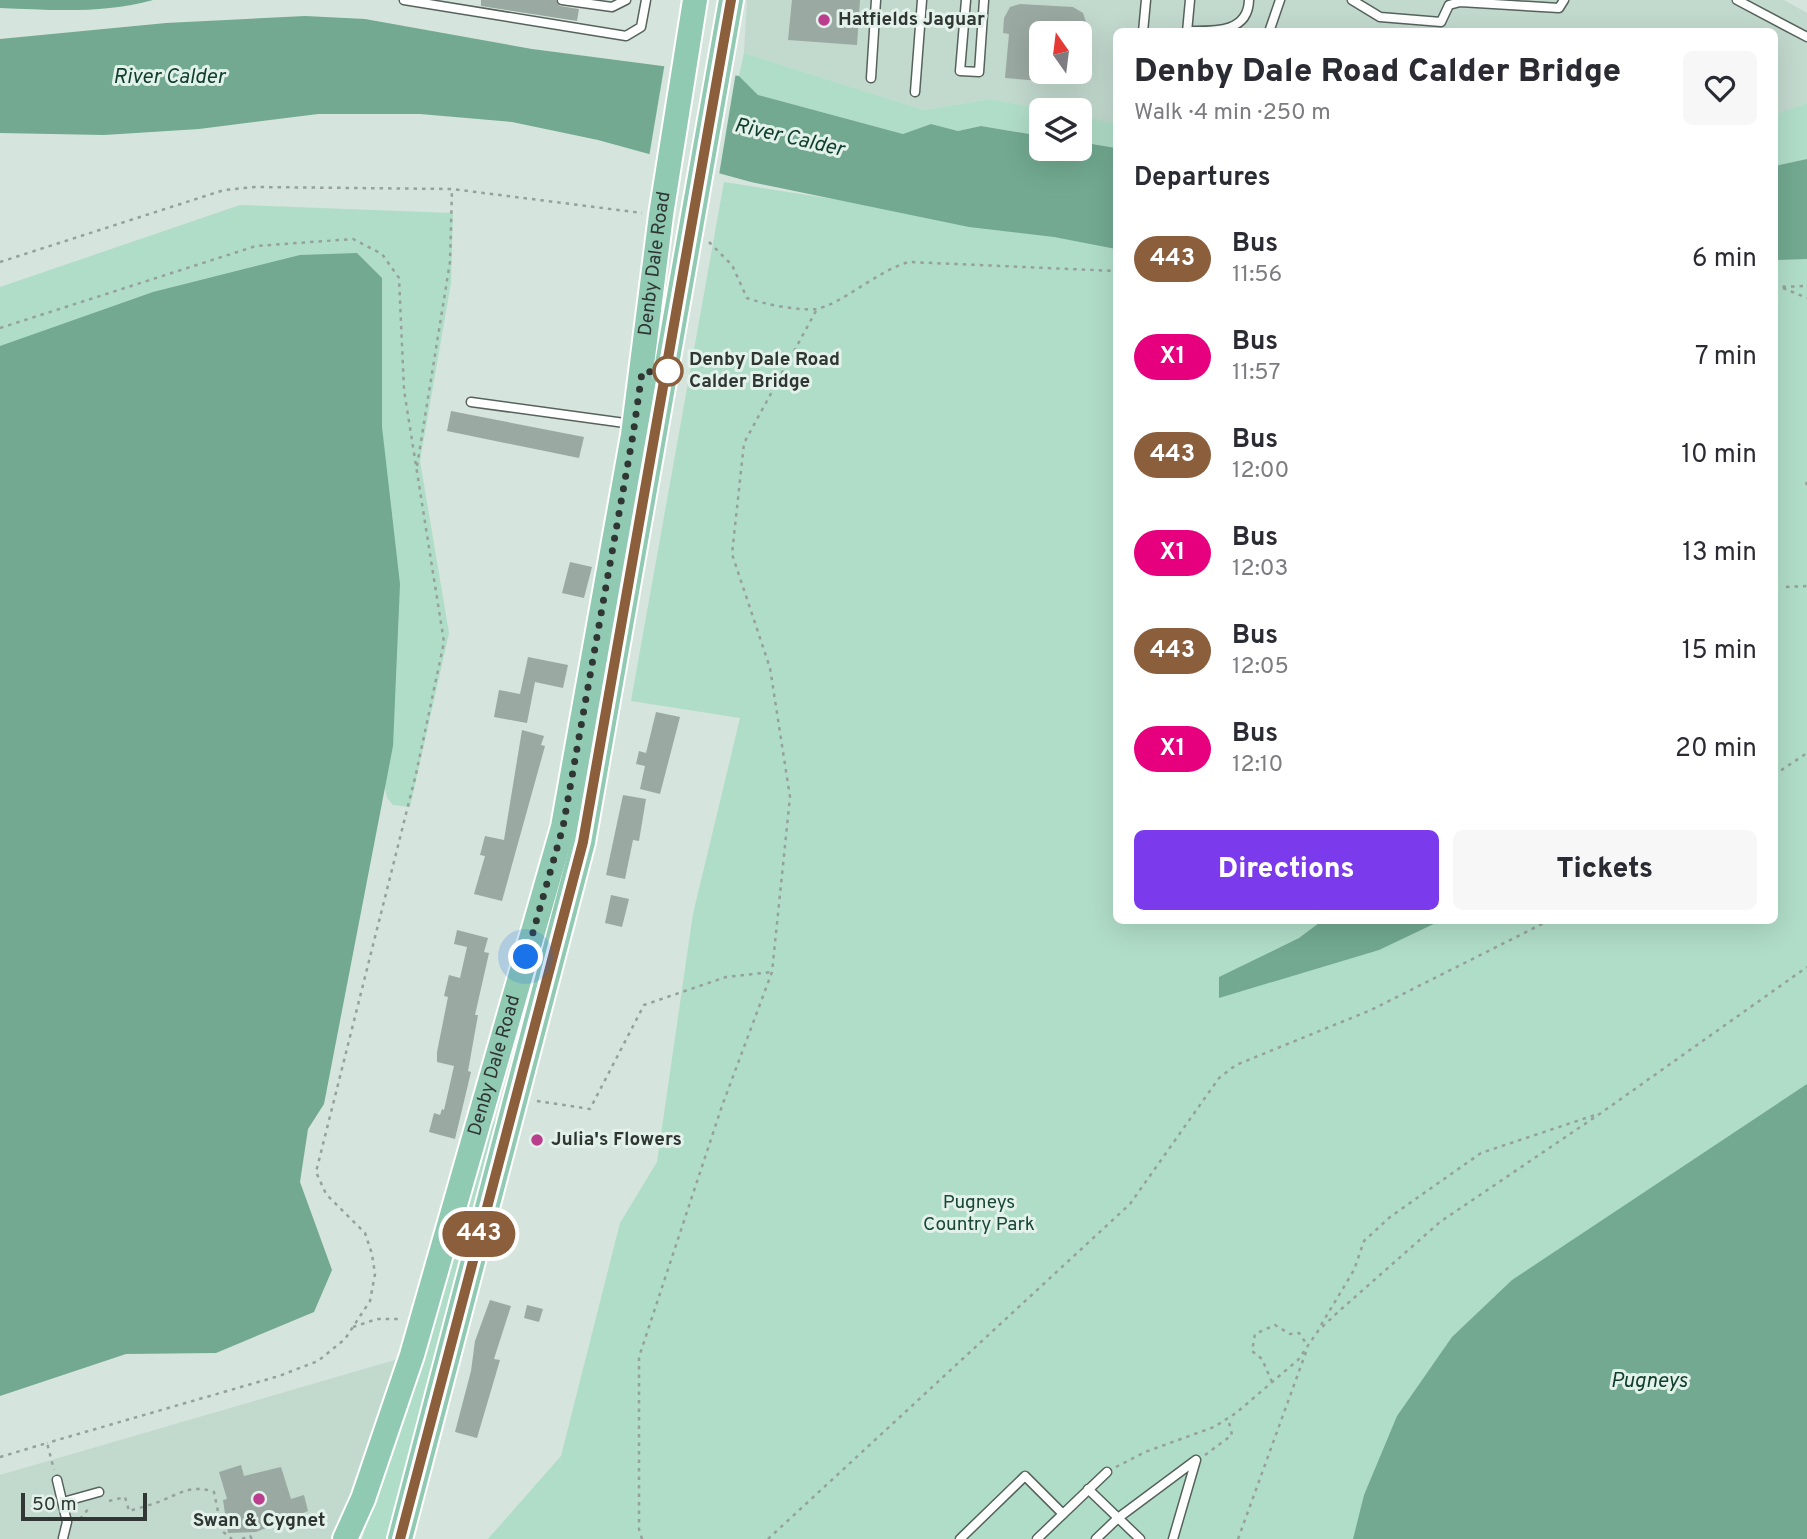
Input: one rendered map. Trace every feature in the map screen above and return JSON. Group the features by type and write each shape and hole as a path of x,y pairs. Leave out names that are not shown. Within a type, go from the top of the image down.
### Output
{"main road":[{"name":"Denby Dale Road","path":"345,1539 363,1499 422,1322 563,827 635,424 661,215 695,0"},
{"name":"Denby Dale Road","path":"400,1539 583,842 731,0"}],"lane":[{"path":"404,0 626,36 640,27 646,0"},
{"path":"562,0 612,7 626,0"},
{"path":"871,78 876,0"},
{"path":"915,92 922,0"},
{"path":"966,0 960,71 979,72 984,0"},
{"path":"1143,28 1146,0"},
{"path":"1187,28 1190,0"},
{"path":"1229,28 1240,22 1249,8 1249,0"},
{"path":"1270,28 1280,0"},
{"path":"1352,0 1380,17 1441,22 1449,5 1461,2 1559,8 1564,0"},
{"path":"1737,0 1807,37"},
{"path":"471,402 635,424"},
{"path":"1096,1539 1118,1518 1196,1460"},
{"path":"1173,1539 1196,1460"},
{"path":"1037,1539 1107,1472"},
{"path":"960,1539 1026,1476 1063,1514"},
{"path":"57,1480 67,1522 62,1539"},
{"path":"1088,1489 1140,1539"},
{"path":"63,1502 99,1492"}],"path":[{"path":"0,262 224,190 256,187 452,189 661,215"},
{"path":"416,469 450,262 452,189"},
{"path":"691,234 705,238 732,265 747,298 761,304 817,309"},
{"path":"0,328 256,246 353,239 382,254 399,278 404,390 444,642 416,774 316,1172 326,1194 365,1233 372,1254 374,1274 370,1301 345,1339 318,1361 0,1457"},
{"path":"642,1539 639,1529 639,1357 722,1106 772,972 790,797 770,668 732,554 744,443 817,309 894,266 909,262 1113,271"},
{"path":"1780,286 1807,286"},
{"path":"1780,286 1807,298"},
{"path":"1786,587 1807,586"},
{"path":"1778,772 1807,754"},
{"path":"768,1539 1130,1204 1219,1078 1236,1065 1371,1010 1542,924"},
{"path":"1318,1331 1440,1222 1601,1113 1807,967"},
{"path":"516,1094 534,1101 590,1109 644,1004 726,977 772,972"},
{"path":"1107,1472 1145,1452 1214,1427 1298,1360 1354,1270 1364,1241 1390,1217 1481,1153 1601,1113"},
{"path":"353,1327 377,1319 404,1318 422,1322"},
{"path":"1272,1382 1262,1359 1252,1351 1255,1334 1275,1325 1290,1334 1299,1333 1308,1346"},
{"path":"1238,1539 1308,1346"},
{"path":"1196,1460 1233,1435 1228,1418"},
{"path":"47,1443 57,1480"},
{"path":"67,1522 79,1520 89,1508 125,1497 129,1511 164,1500 171,1494 201,1487 214,1492 222,1531 233,1539"},
{"path":"242,1539 252,1539"}],"shaded area":[{"path":"747,0 1784,0 1807,13 1807,103 1778,114 1778,28 1113,28 1113,122 1092,118 1092,98 1029,98 1029,106 990,99 924,110 744,53"},
{"path":"412,1355 345,1539 0,1539 0,1475"}],"green space":[{"path":"744,53 924,110 990,99 1029,106 1029,134 981,126 958,131 931,124 903,134 758,95 739,76"},
{"path":"1807,103 1807,159 1778,165 1778,114"},
{"path":"1092,118 1113,122 1113,148 1092,144"},
{"name":"Pugneys Country Park","path":"724,182 1113,243 1113,924 1778,924 1778,240 1807,238 1807,1539 488,1539 561,1456 620,1223 657,1162 693,914 740,718 631,701"},
{"path":"240,205 453,213 451,283 420,461 449,633 410,807 393,805 387,798 384,783 0,348 0,287"},
{"path":"501,1110 386,1539 362,1539 492,1125"}],"water":[{"path":"0,0 153,0 96,9 58,10 0,8"},
{"name":"River Calder","path":"305,16 365,19 532,49 739,76 758,95 903,134 931,124 958,131 981,126 1029,134 1029,161 1092,161 1092,144 1113,148 1113,248 1054,237 969,227 751,182 598,140 512,122 420,114 318,114 199,129 104,135 0,133 0,39 166,23"},
{"path":"1807,159 1807,259 1778,260 1778,165"},
{"path":"357,253 382,278 382,427 400,584 393,746 324,1104 308,1129 300,1182 332,1270 314,1312 216,1353 126,1354 0,1396 0,346 153,292 300,255"},
{"path":"1318,924 1434,924 1379,950 1219,998 1219,977 1299,938"},
{"name":"Pugneys","path":"1807,1084 1807,1539 1353,1539 1364,1495 1397,1416 1452,1337 1512,1280"}],"pier":[{"path":"665,62 736,72 719,175 649,157"}],"building":[{"path":"481,0 556,0 560,6 579,9 577,21 481,6"},
{"name":"Hatfields Jaguar","path":"792,0 860,0 857,45 788,40"},
{"path":"1020,4 1073,7 1083,13 1086,21 1029,21 1029,80 1005,78 1009,34 1003,33 1004,18 1010,7"},
{"path":"451,411 584,437 579,458 447,431"},
{"path":"570,562 592,567 584,598 562,593"},
{"path":"528,657 568,665 563,688 535,682 527,723 494,717 499,690 520,694"},
{"path":"656,712 680,717 660,794 640,789 645,766 636,764 639,751 646,753"},
{"path":"522,730 544,736 541,745 545,746 502,901 474,894 485,856 480,855 485,836 504,840"},
{"path":"623,795 646,799 639,841 633,840 625,879 606,875"},
{"path":"611,895 629,899 622,927 605,923"},
{"path":"457,930 488,938 484,952 489,953 475,1015 478,1015 468,1071 471,1072 455,1139 429,1132 434,1113 440,1115 442,1109 444,1110 454,1066 437,1062 437,1052 448,997 444,996 449,975 460,978 467,947 454,944"},
{"path":"490,1300 511,1306 494,1359 500,1360 477,1438 455,1432 471,1371 475,1341"},
{"path":"527,1305 543,1309 539,1322 524,1318"},
{"name":"Swan & Cygnet","path":"241,1465 244,1476 281,1467 291,1499 304,1495 308,1511 256,1532 228,1533 223,1500 227,1499 219,1472"}],"bus line":[{"name":"443","path":"400,1539 583,842 657,434 731,0"}],"place":[{"name":"Hatfields Jaguar","path":"824,20"},
{"name":"Denby Dale Road Calder Bridge","path":"668,371"},
{"name":"Julia's Flowers","path":"537,1140"},
{"name":"Swan & Cygnet","path":"259,1499"}],"route":[{"path":"526,957 563,827 642,372 668,371"}]}
